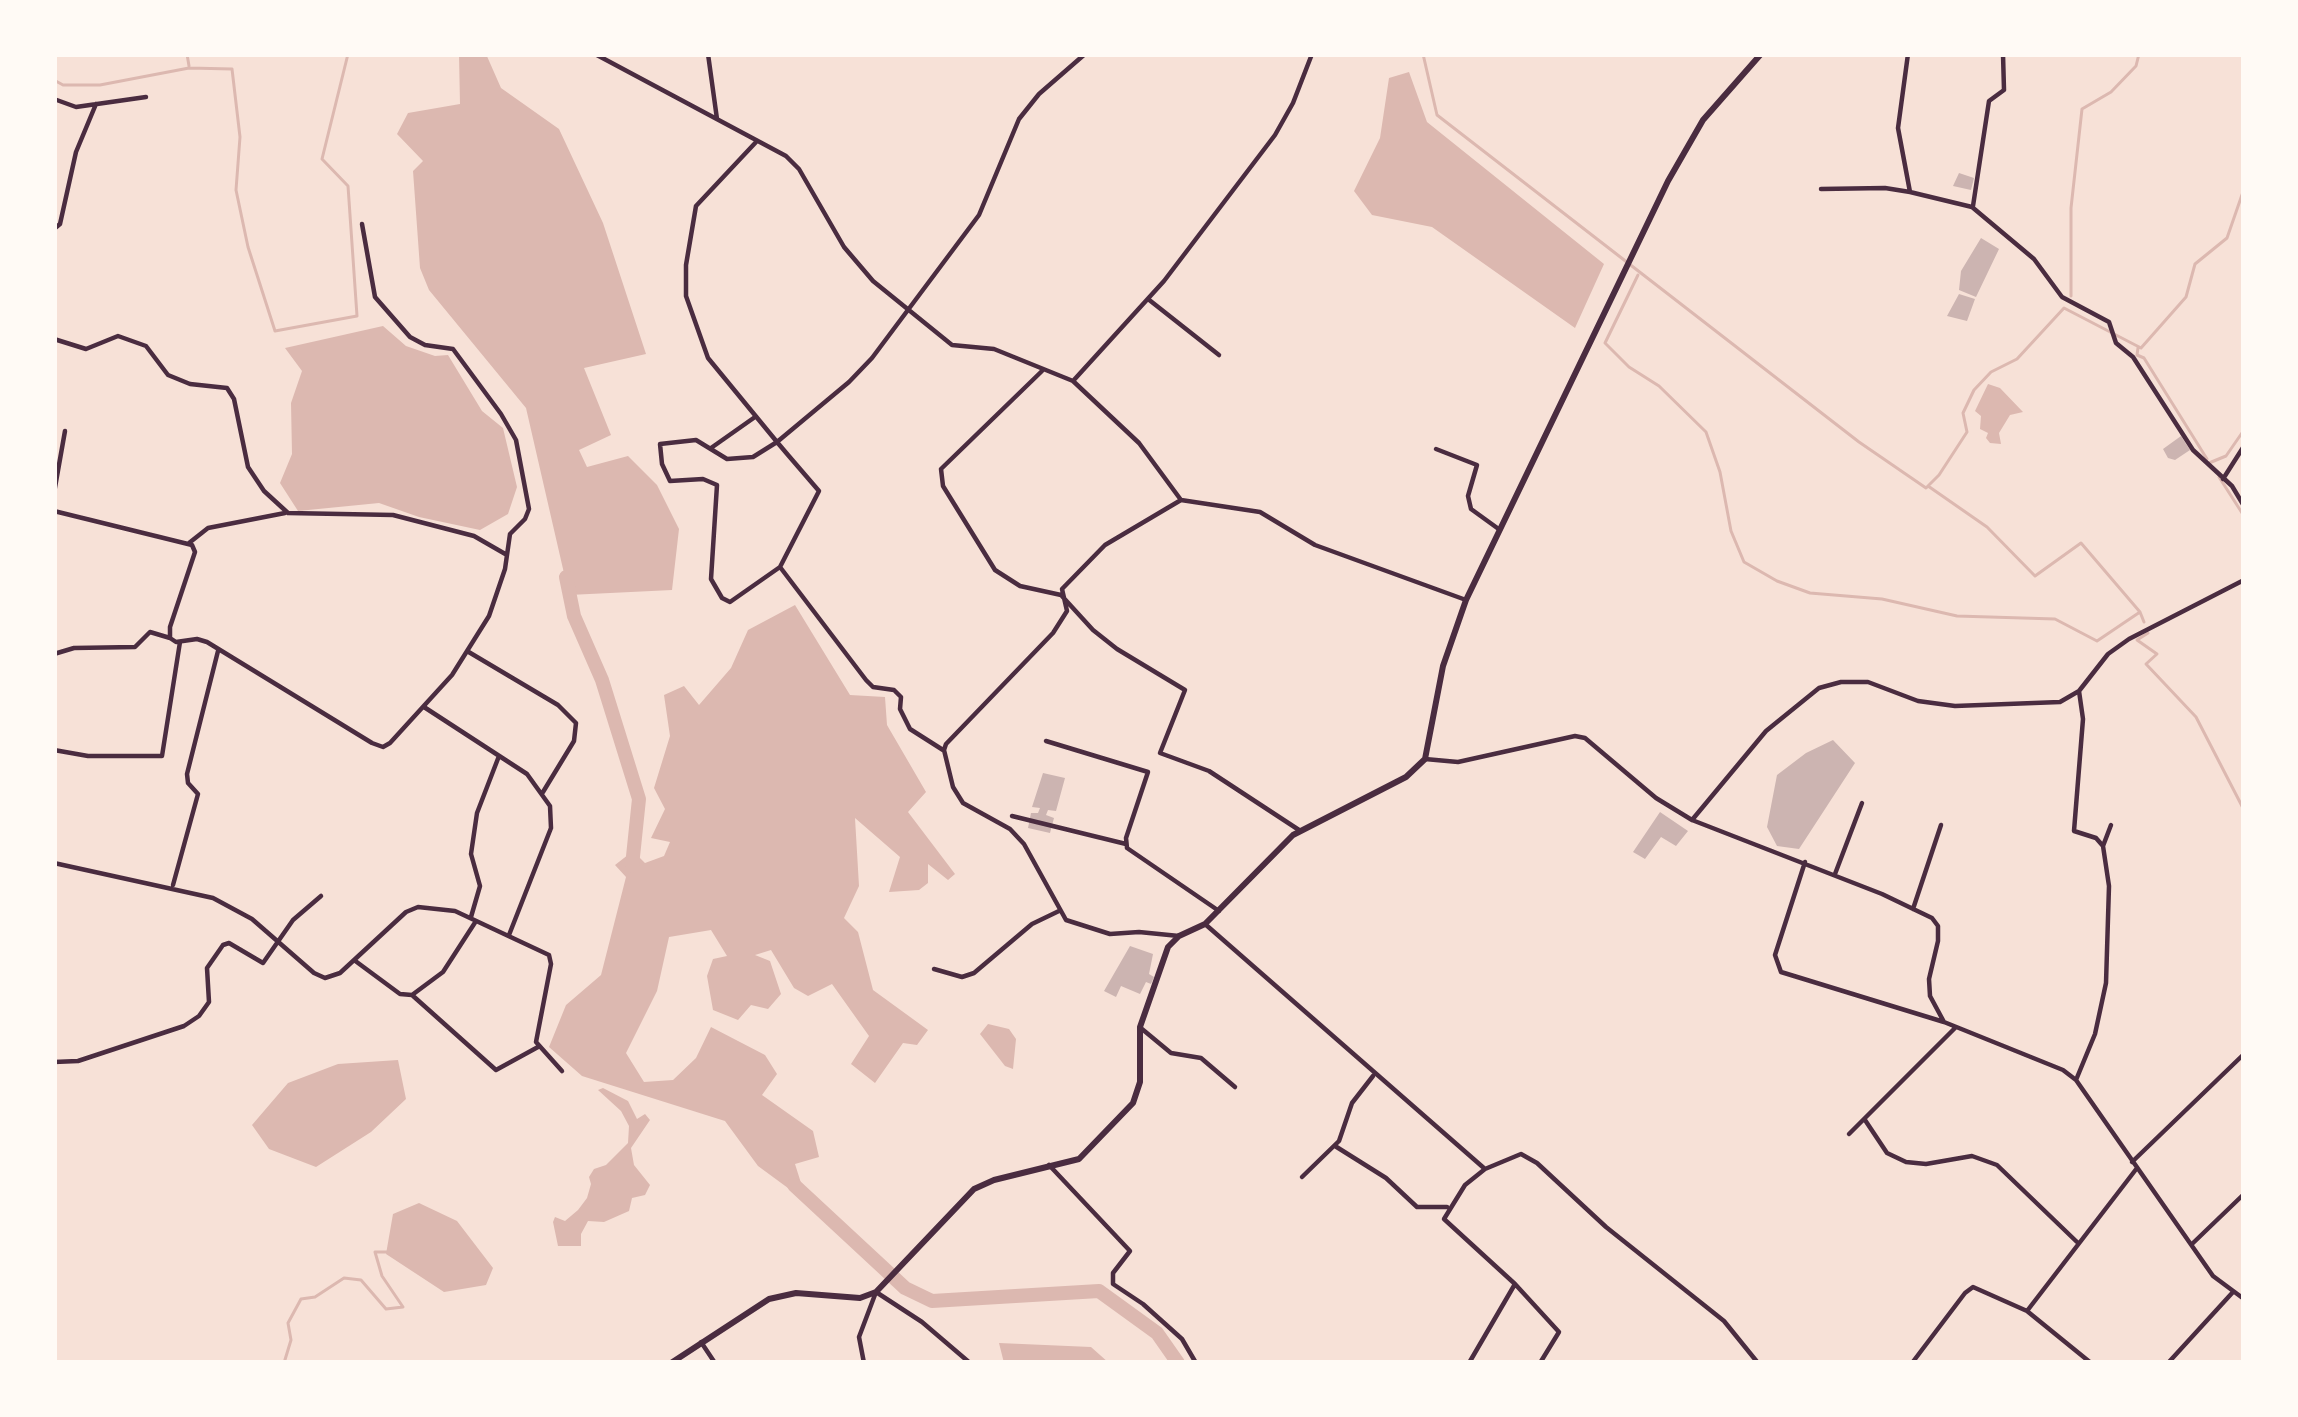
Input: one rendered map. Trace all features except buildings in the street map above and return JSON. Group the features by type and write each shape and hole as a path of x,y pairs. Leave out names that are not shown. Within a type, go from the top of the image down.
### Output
{"street":[{"path":"595,54 757,141 800,170 844,247 873,281 952,344 994,349 1073,381 1138,443 1180,500"},
{"path":"708,54 716,119"},
{"path":"757,141 696,206 686,296 708,358 777,442 819,491 780,567 730,602 711,579 717,484 703,479 670,481 660,444 696,440 731,461 758,456 777,442 861,370 979,215 1019,119 1085,54"},
{"path":"1073,381 1148,298 1275,135 1312,54"},
{"path":"671,1363 769,1299 796,1293 860,1298 879,1290 974,1189 1048,1164 1079,1159 1133,1103 1140,1082 1140,1028 1168,947 1220,911 1301,831 1406,777 1425,759 1442,666 1466,600 1668,181 1703,120 1761,54"},
{"path":"1908,54 1898,128 1910,191"},
{"path":"1972,207 1989,101 2004,90 2003,54"},
{"path":"54,99 69,106 146,98"},
{"path":"54,230 60,224 76,152 96,104"},
{"path":"1821,189 1910,191 1972,207 2034,259 2062,297 2111,324 2115,339 2154,387 2193,450 2244,506"},
{"path":"54,654 74,648 135,647 150,632 180,642 202,640 379,747 390,743 424,707 467,651 489,616 510,534 529,509 516,440 453,349 417,341 384,310 375,297 362,224"},
{"path":"1148,298 1219,355"},
{"path":"54,339 86,349 118,336 146,346 163,371 176,379 227,388 234,399 248,467 264,491 288,513"},
{"path":"1042,370 941,469 940,477 995,570 1020,586 1061,595 1117,649 1185,690 1160,753 1209,771 1301,831"},
{"path":"711,448 756,416"},
{"path":"54,493 65,431"},
{"path":"2222,478 2244,446"},
{"path":"1436,449 1477,465 1468,496 1471,509 1500,530"},
{"path":"944,750 1052,633 1066,611 1063,589 1106,545 1180,500 1260,512 1315,545 1466,600"},
{"path":"54,511 189,543 195,552 170,638"},
{"path":"189,543 208,528 288,513 393,514 474,536 507,555"},
{"path":"780,567 866,680 873,687 894,690 901,697 900,710 910,728 944,750 953,787 963,803 1010,829 1036,860 1059,911 1077,926 1110,934 1179,936"},
{"path":"1692,820 1766,730 1819,688 1868,682 1918,701 1955,706 2060,702 2079,691 2108,654 2129,639 2244,580"},
{"path":"54,750 88,756 162,756 180,642"},
{"path":"173,888 197,794 187,774 218,650"},
{"path":"467,651 558,705 577,723 574,741 543,792"},
{"path":"2079,691 2083,719 2074,830 2096,838 2103,846"},
{"path":"424,707 527,774 550,806 551,828 509,935"},
{"path":"1425,759 1458,762 1575,736 1585,738 1656,798 1692,820 1835,874 1932,918 1938,926 1930,996 1944,1022"},
{"path":"1046,741 1148,772 1126,844"},
{"path":"354,960 400,994 412,994 443,972 473,919 480,886 471,854 477,813 499,756"},
{"path":"1835,874 1862,803"},
{"path":"1012,816 1126,844 1220,911"},
{"path":"1913,910 1941,825"},
{"path":"2076,1081 2095,1034 2106,983 2109,886 2103,846 2111,825"},
{"path":"1805,862 1774,955 1781,972 1944,1022 2063,1070 2076,1081 2213,1276 2244,1299"},
{"path":"54,863 173,888 232,906 319,977 340,973 406,911 437,907 473,919 551,958 536,1036 538,1047 562,1072"},
{"path":"54,1062 79,1061 184,1026 209,1002 207,968 224,945 229,943 261,963 293,920 321,896"},
{"path":"934,969 962,977 974,973 1032,924 1059,911"},
{"path":"1205,924 1484,1169"},
{"path":"412,994 496,1070 538,1047"},
{"path":"1140,1028 1171,1053 1201,1058 1235,1087"},
{"path":"1849,1134 1955,1028"},
{"path":"2027,1311 2134,1165 2244,1054"},
{"path":"1302,1177 1335,1146 1352,1103 1374,1074"},
{"path":"1864,1120 1887,1153 1906,1162 1926,1164 1972,1156 1988,1160 2077,1242"},
{"path":"1335,1146 1386,1178 1417,1207 1448,1208"},
{"path":"1540,1363 1559,1332 1444,1214 1484,1169 1516,1155 1531,1158 1606,1227 1724,1322 1758,1363"},
{"path":"1048,1164 1130,1251 1113,1273 1113,1284 1164,1322 1192,1352 1196,1363"},
{"path":"2192,1244 2244,1194"},
{"path":"1469,1363 1515,1284"},
{"path":"1912,1363 1973,1287 2027,1311 2091,1363"},
{"path":"864,1363 860,1337 879,1290"},
{"path":"879,1290 970,1363"},
{"path":"2168,1363 2234,1291"},
{"path":"701,1342 715,1363"}],"shaded area":[{"path":"459,54 486,54 501,88 559,129 603,223 646,354 584,368 611,435 579,450 587,467 628,456 657,485 679,529 672,590 569,595 526,408 429,290 420,268 413,171 423,161 397,134 408,113 460,104"},
{"path":"1409,72 1427,122 1604,264 1575,328 1432,227 1372,215 1354,191 1380,138 1389,78"},
{"path":"383,326 406,346 435,356 448,355 482,411 503,428 517,487 508,514 480,530 379,503 298,511 280,483 292,454 291,403 302,371 285,348"},
{"path":"1988,384 2000,388 2023,412 2010,415 1999,433 2001,444 1986,438 1988,433 1980,429 1981,416 1975,411"},
{"path":"795,605 850,695 885,697 887,725 926,792 908,812 955,874 948,880 928,864 928,883 919,890 889,892 900,857 855,818 859,886 844,918 858,932 873,990 928,1030 917,1045 903,1043 875,1083 851,1064 869,1036 832,984 808,996 794,988 771,950 755,955 770,961 781,994 768,1009 751,1005 738,1020 713,1010 707,976 713,959 727,956 711,930 669,937 657,991 626,1053 644,1082 673,1080 696,1058 711,1027 765,1055 777,1074 762,1095 813,1131 819,1157 795,1164 807,1202 758,1166 725,1121 582,1076 549,1047 566,1005 601,975 626,877 615,865 633,851 645,863 664,856 670,842 651,838 665,809 654,788 670,736 664,695 684,686 699,705 731,668 748,630"},
{"path":"988,1024 1009,1029 1016,1039 1013,1069 1005,1066 980,1034"},
{"path":"398,1060 406,1099 371,1132 316,1167 269,1149 252,1125 288,1083 338,1064"},
{"path":"598,1090 628,1101 637,1119 645,1114 650,1120 631,1148 634,1165 650,1185 645,1195 632,1198 629,1211 604,1222 588,1221 581,1246 558,1246 555,1217 565,1221 578,1210 587,1198 594,1169 606,1165 628,1143 629,1126 621,1111"},
{"path":"419,1203 457,1221 493,1268 486,1285 444,1292 386,1254 393,1214"},
{"path":"999,1343 1091,1347 1109,1363 1004,1363"}],"waterway":[{"path":"187,54 189,66"},
{"path":"54,80 63,85 100,85 189,68 232,69 240,137 236,190 248,247 275,331 357,316 348,186 322,159 348,54"},
{"path":"1423,54 1437,115 1859,442 1926,488 1967,432 1963,413 1974,390 1991,372 2017,359 2064,308 2141,348 2186,297 2195,264 2227,238 2244,189"},
{"path":"2071,296 2071,208 2082,109 2111,92 2136,66 2139,54"},
{"path":"1638,275 1605,343 1706,432 1720,472 1731,531 1744,562 1810,593 1882,599 1957,616 2055,619 2097,641 2140,612"},
{"path":"2138,348 2137,355 2144,358 2207,459"},
{"path":"2209,463 2226,456 2244,430"},
{"path":"2219,477 2244,516"},
{"path":"1928,486 1987,527 2035,576 2081,543 2144,622"},
{"path":"566,577 574,616 602,680 639,799 632,866"},
{"path":"2148,633 2137,640 2157,654 2146,664 2196,717 2244,810"},
{"path":"794,1185 905,1288 932,1301 1099,1291 1157,1333 1178,1363"},
{"path":"284,1363 291,1340 288,1323 301,1299 315,1297 344,1278 361,1280 386,1309 403,1307 382,1276 375,1252 389,1252"}]}
